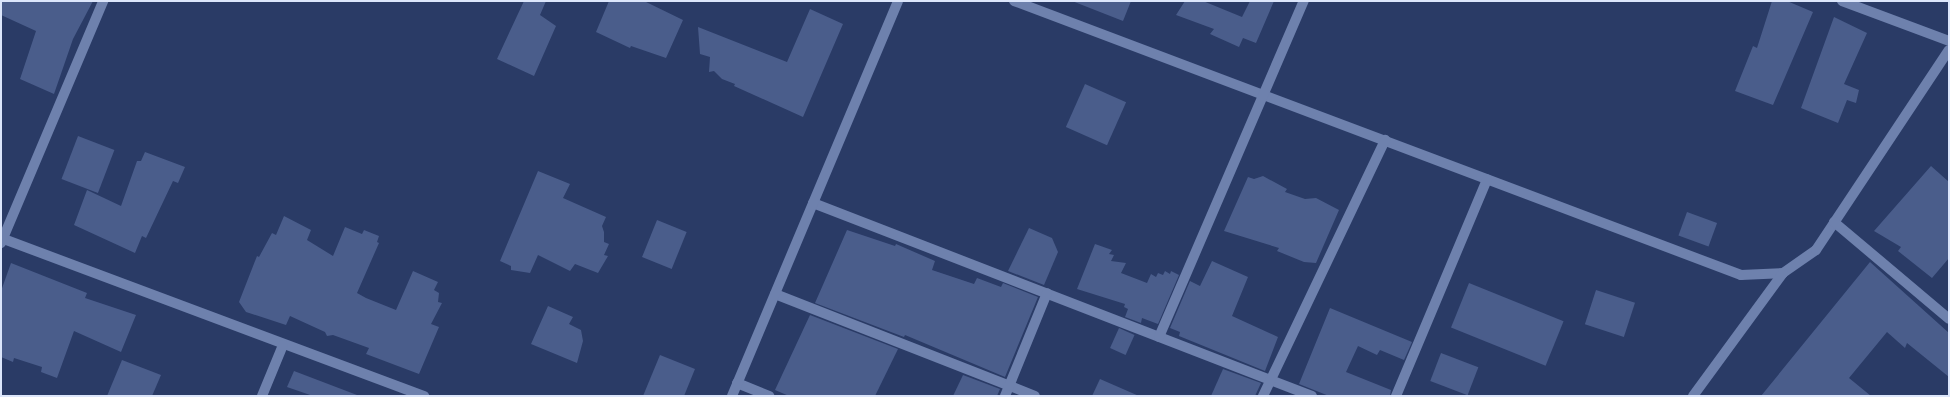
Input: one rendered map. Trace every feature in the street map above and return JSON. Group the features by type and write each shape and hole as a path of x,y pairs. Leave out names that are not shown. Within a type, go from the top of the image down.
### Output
{"street":[{"path":"103,1 2,240 424,396"},
{"path":"732,396 898,1"},
{"path":"1014,1 1741,275 1783,272"},
{"path":"1159,337 1304,1"},
{"path":"1842,1 1949,41"},
{"path":"1693,396 1783,272 1816,250 1949,50"},
{"path":"1263,396 1385,140"},
{"path":"1396,396 1487,179"},
{"path":"813,203 1312,396"},
{"path":"1834,222 1949,319"},
{"path":"1005,396 1047,293"},
{"path":"775,294 1034,396"},
{"path":"262,396 283,345"},
{"path":"737,383 770,396"}],"building":[{"path":"1,1 93,1 73,39 54,94 20,79 36,31 1,15"},
{"path":"524,1 546,1 540,15 556,26 534,76 497,59"},
{"path":"609,1 644,1 683,20 666,58 631,46 630,48 596,32"},
{"path":"1072,1 1131,1 1123,21"},
{"path":"1185,1 1203,1 1242,17 1250,1 1274,1 1256,43 1243,38 1239,47 1210,34 1214,29 1176,15"},
{"path":"1772,1 1787,1 1813,12 1773,105 1735,91 1753,46 1757,48"},
{"path":"810,9 843,24 803,117 734,86 735,84 722,79 714,71 709,72 710,57 700,54 698,27 787,62"},
{"path":"1834,17 1867,33 1844,84 1859,90 1856,103 1847,100 1838,123 1801,108"},
{"path":"1085,84 1126,102 1107,145 1066,127"},
{"path":"78,136 114,150 98,193 62,179"},
{"path":"145,152 185,167 178,183 173,181 146,238 142,236 135,253 74,225 87,190 121,206 137,161 141,161"},
{"path":"1931,166 1949,182 1949,258 1932,278 1898,251 1901,247 1874,231"},
{"path":"538,171 570,184 563,198 606,217 602,226 604,232 604,242 609,244 604,255 608,256 598,273 575,264 570,271 538,255 530,273 511,270 511,266 500,261"},
{"path":"1263,176 1287,189 1285,192 1305,199 1316,198 1339,210 1316,263 1304,262 1277,251 1279,248 1224,231 1248,177 1254,179"},
{"path":"1687,212 1717,223 1709,246 1678,235"},
{"path":"284,216 311,230 307,240 333,256 345,227 362,234 364,230 379,236 377,242 379,243 357,293 366,298 396,310 413,271 438,282 434,290 439,293 438,302 442,303 431,324 439,327 419,374 366,354 369,348 333,335 327,336 325,332 290,316 286,325 246,312 239,302 257,256 259,257 272,233 276,235"},
{"path":"657,220 687,232 672,269 642,257"},
{"path":"1029,228 1052,238 1058,252 1044,285 1008,271"},
{"path":"847,230 895,246 896,244 935,261 932,270 974,284 977,278 1001,287 1003,283 1038,297 1005,377 905,335 904,337 815,303"},
{"path":"1095,244 1112,250 1109,254 1114,255 1111,261 1126,263 1121,273 1147,283 1151,274 1156,277 1158,273 1163,275 1165,271 1170,274 1171,271 1179,275 1158,324 1142,318 1141,323 1125,317 1128,309 1124,307 1125,304 1077,289"},
{"path":"1212,261 1248,277 1232,316 1278,337 1265,371 1179,336 1180,332 1170,328 1190,281 1200,286"},
{"path":"1870,262 1949,333 1949,377 1907,343 1905,348 1887,332 1849,378 1871,396 1761,396"},
{"path":"11,263 87,293 85,298 136,315 121,352 74,331 57,378 41,372 42,367 14,358 13,362 1,357 1,291"},
{"path":"1469,283 1564,321 1546,366 1451,328"},
{"path":"1596,290 1635,303 1624,337 1585,324"},
{"path":"548,306 573,317 569,324 581,330 583,341 577,363 531,344"},
{"path":"1330,308 1412,342 1404,360 1380,350 1377,355 1358,346 1346,372 1391,390 1390,396 1329,396 1299,384"},
{"path":"810,315 898,349 875,396 789,396 775,390"},
{"path":"1119,328 1135,335 1126,355 1110,348"},
{"path":"1441,353 1478,367 1468,395 1430,381"},
{"path":"660,355 695,369 684,396 643,396"},
{"path":"122,360 161,375 152,396 107,396"},
{"path":"1223,369 1261,383 1255,396 1211,396"},
{"path":"294,371 357,396 313,396 287,387"},
{"path":"963,375 1000,389 997,396 953,396"},
{"path":"1100,379 1139,396 1092,396"}]}
